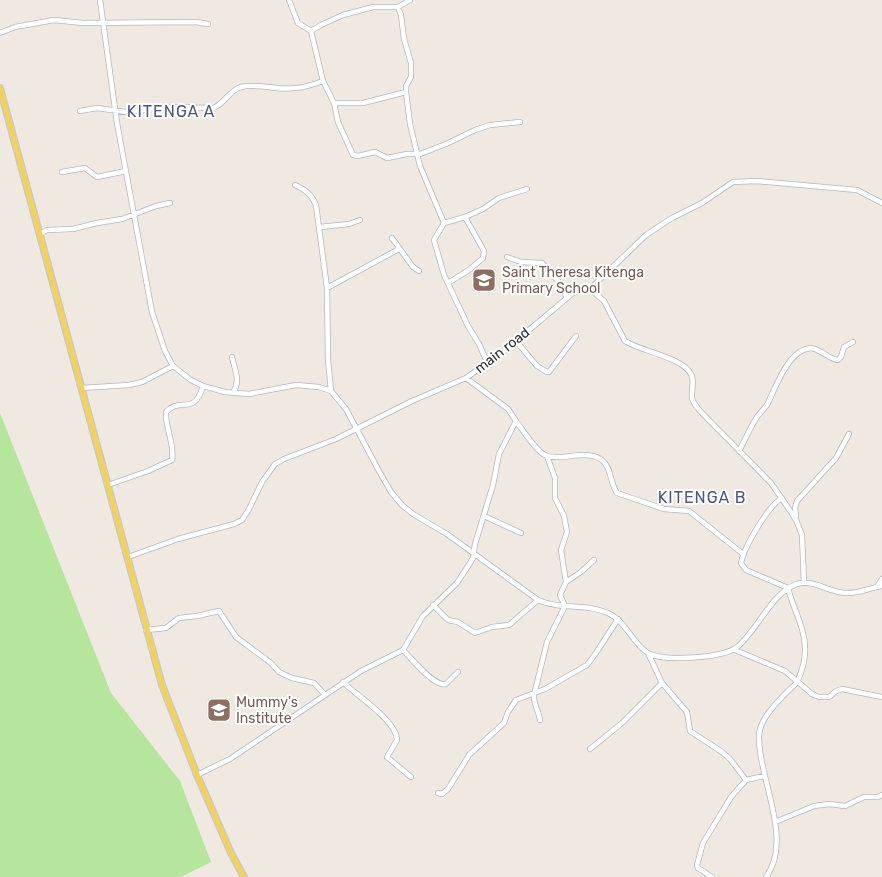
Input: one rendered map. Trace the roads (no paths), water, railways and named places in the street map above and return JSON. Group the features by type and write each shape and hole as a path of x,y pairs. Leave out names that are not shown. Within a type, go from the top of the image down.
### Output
{"main road":[{"path":"0,88 162,685 230,853 244,877"}],"street":[{"path":"100,0 115,111 152,312 165,351 173,366 185,376 203,386 233,394 249,394 296,385 313,386 331,391"},
{"path":"289,0 298,23 311,31 323,81 334,103 338,122 353,155 358,156 375,152 387,158 417,154 433,150 475,130 520,122"},
{"path":"311,31 335,18 367,8 398,7 410,0"},
{"path":"398,7 412,71 406,92 407,109 417,154 426,182 444,223"},
{"path":"0,33 54,20 84,24 196,22 208,24"},
{"path":"80,111 97,108 126,112 173,107 214,108 219,106 231,92 240,87 257,86 294,89 323,81"},
{"path":"334,103 363,103 406,92"},
{"path":"62,172 85,168 97,177 126,171"},
{"name":"main road","path":"128,557 178,539 234,524 242,520 262,482 275,464 356,429 397,407 466,378 516,341 567,298 589,288 646,235 672,218 702,203 732,182 757,181 857,190 882,203"},
{"path":"295,185 312,195 320,227 327,288 328,360 331,391 346,409 391,492 413,514 447,534 538,600 546,604 599,609 613,615 648,653 662,684 685,708 691,733 722,752 730,759 746,780"},
{"path":"487,362 444,275 434,240 444,223 465,217 483,209 500,198 527,189"},
{"path":"40,234 47,230 73,229 114,221 170,203"},
{"path":"448,283 469,270 483,258 484,252 465,217"},
{"path":"320,227 349,224 360,220"},
{"path":"392,238 413,267 419,271"},
{"path":"327,288 399,249"},
{"path":"508,256 521,262 542,263 558,282 567,298"},
{"path":"589,288 604,301 625,341 631,345 651,350 686,369 691,374 693,401 700,411 771,483 798,522"},
{"path":"516,341 537,366 549,372 576,336"},
{"path":"739,451 755,420 767,404 777,380 795,356 804,349 813,348 832,359 838,360 841,358 844,347 852,342"},
{"path":"232,357 237,369 237,386 233,394"},
{"path":"82,388 129,386 142,382 173,366"},
{"path":"466,378 508,409 530,440 547,456 555,478 555,498 564,516 567,532 561,550 566,582"},
{"path":"108,485 148,471 172,460 174,453 167,425 166,412 169,408 194,403 200,397 203,386"},
{"path":"197,775 230,759 310,707 343,682 380,660 404,650 423,616 457,583 473,558 493,485 499,454 506,437 516,421"},
{"path":"804,582 802,535 795,508 797,501 836,458 849,434"},
{"path":"547,456 577,455 595,457 602,460 606,464 617,493 664,509 688,511 743,554"},
{"path":"782,498 772,506 748,543 741,563 743,568 788,588"},
{"path":"484,516 521,533"},
{"path":"565,606 560,595 566,582 594,560"},
{"path":"648,653 659,657 686,659 735,650 788,588 804,582 843,593 879,586 882,579"},
{"path":"766,877 775,862 778,844 759,742 761,725 784,695 798,682 804,662 805,649 804,635 788,588"},
{"path":"433,605 448,620 458,622 475,633 492,627 509,625 538,600"},
{"path":"540,720 534,692 547,642 565,606"},
{"path":"146,630 166,628 179,618 219,611 236,637 271,663 279,672 292,678 314,683 325,695"},
{"path":"438,793 442,794 448,789 469,755 504,723 508,712 516,700 545,689 587,665 618,620"},
{"path":"404,650 440,684 446,684 458,672"},
{"path":"735,650 780,668 806,690 819,697 829,697 842,689 882,697"},
{"path":"343,682 396,731 398,740 387,757 411,777"},
{"path":"590,749 622,723 662,684"},
{"path":"712,877 698,868 702,846 732,797 746,780 764,776"},
{"path":"775,822 814,806 829,804 845,806 861,797 878,797 882,795"}],"place":[{"name":"Saint Theresa Kitenga Primary School","path":"484,280"},
{"name":"Mummy's Institute","path":"219,710"}],"district":[{"name":"KITENGA A","path":"171,111"},
{"name":"KITENGA B","path":"702,497"}]}
